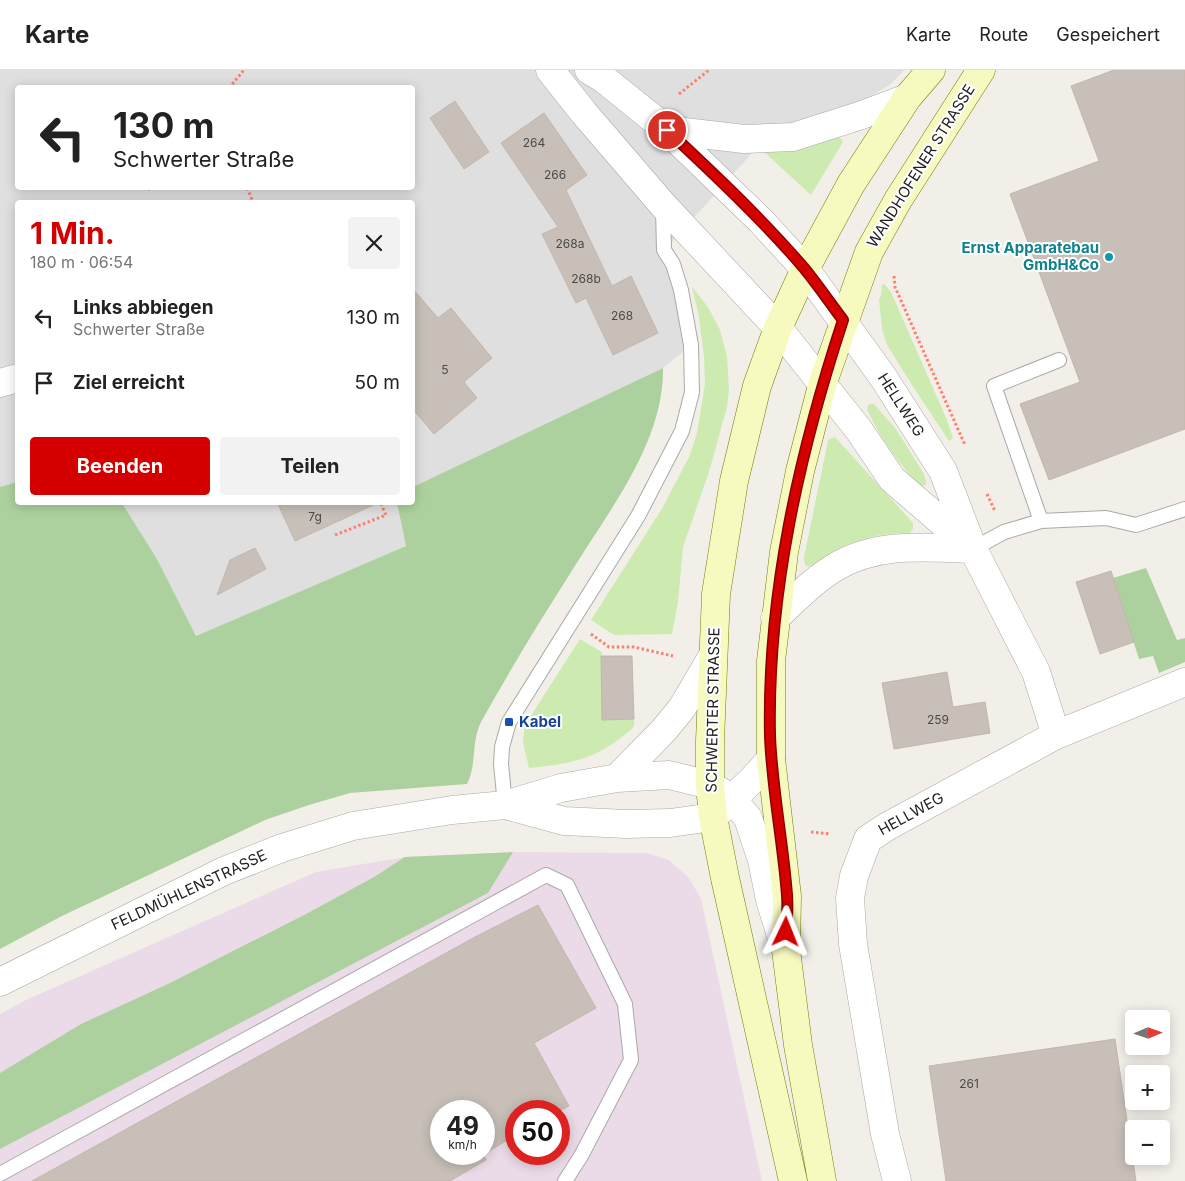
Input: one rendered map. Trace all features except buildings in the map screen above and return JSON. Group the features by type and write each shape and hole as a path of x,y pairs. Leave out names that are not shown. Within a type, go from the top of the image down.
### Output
{"main road":[{"path":"778,328 805,269 851,184 907,98 931,70"},
{"name":"WANDHOFENER STRASSE","path":"843,320 868,252 898,200 981,70"},
{"path":"822,1181 798,1044 786,950 787,896 772,759 771,662 784,552 800,471 823,382 843,320"},
{"name":"SCHWERTER STRASSE","path":"778,328 757,386 734,481 716,594 712,657 725,878 793,1181"}],"street":[{"path":"550,70 663,205 778,328 823,382"},
{"path":"589,70 604,79 667,130 718,177 805,269 843,320"},
{"path":"667,130 744,139 793,137 862,115 907,98"},
{"name":"HELLWEG","path":"843,320 884,377 943,471 973,549 1036,672 1056,735 888,826 868,840 854,876 850,898 853,944 886,1134 897,1181"},
{"path":"0,383 15,379"},
{"name":"HELLWEG","path":"823,382 859,430 892,480 973,549"},
{"path":"775,618 833,568 871,551 895,548 973,549"},
{"path":"616,778 664,730 682,708 712,657"},
{"path":"1056,735 1185,682"},
{"path":"772,759 719,800 748,818 762,860 770,900 786,950"},
{"name":"FELDMÜHLENSTRASSE","path":"0,982 224,871 282,848 353,826 452,810 505,805 561,788 616,778 669,775 719,800"},
{"name":"FELDMÜHLENSTRASSE","path":"505,805 564,821 670,824 719,800"}],"lane":[{"path":"505,805 501,764 502,747 509,722 638,516 682,431 692,392 691,345 681,290 674,264 664,250 663,205"},
{"path":"1041,522 994,386 1059,360"},
{"path":"973,549 1004,532 1041,522 1106,518 1136,525 1185,509"},
{"path":"0,1174 546,875 567,884 625,1004 631,1060 566,1181"}],"path":[{"path":"232,85 244,70"},
{"path":"679,94 709,70"},
{"path":"893,268 895,287 966,447"},
{"path":"985,490 1004,532"},
{"path":"335,535 386,515 381,505"},
{"path":"585,629 609,646 634,647 673,656"},
{"path":"804,832 832,834"}],"shaded area":[{"path":"0,70 904,70 891,84 850,109 771,132 665,250 691,345 663,368 415,486 415,200 15,200 15,483 0,487"},
{"path":"123,505 397,505 406,546 196,636 157,559"},
{"path":"513,852 647,853 669,860 689,878 701,899 762,1181 0,1181 0,1014 26,1000 316,872 405,857"}],"green space":[{"path":"838,135 843,142 811,195 764,152 811,145"},
{"path":"884,284 891,292 947,420 953,438 949,441 887,345 882,329 879,299 882,285"},
{"path":"692,287 708,307 720,330 727,357 729,390 727,407 709,472 683,547 678,602 672,634 614,635 591,620 663,507 690,455 697,433 705,384 704,356 698,312"},
{"path":"663,368 661,395 655,422 645,448 618,499 537,626 481,722 476,737 472,769 467,784 350,793 265,820 62,916 0,949 0,487 15,483 15,505 123,505 157,559 196,636 406,546 397,505 415,505 415,486"},
{"path":"869,404 874,404 896,429 924,474 926,485 920,486 889,449 867,409"},
{"path":"835,437 913,523 913,529 910,533 870,537 857,541 838,549 817,564 809,566 805,565 804,557 828,441"},
{"path":"1146,568 1177,640 1185,638 1185,662 1159,673 1153,656 1139,659 1113,578"},
{"path":"580,639 602,652 602,719 634,719 634,726 608,747 587,757 576,761 529,768 523,742 525,725"},
{"path":"513,852 488,893 0,1149 0,1073 81,1024 170,983 306,914 374,877 405,857"}],"place":[{"name":"Ernst Apparatebau GmbH&Co","path":"1109,257"},
{"name":"Kabel","path":"509,722"}],"route":[{"path":"667,130 718,177 761,221 805,269 843,320 823,382 800,471 784,552 775,618 771,662 770,738 787,896 786,932"}]}
